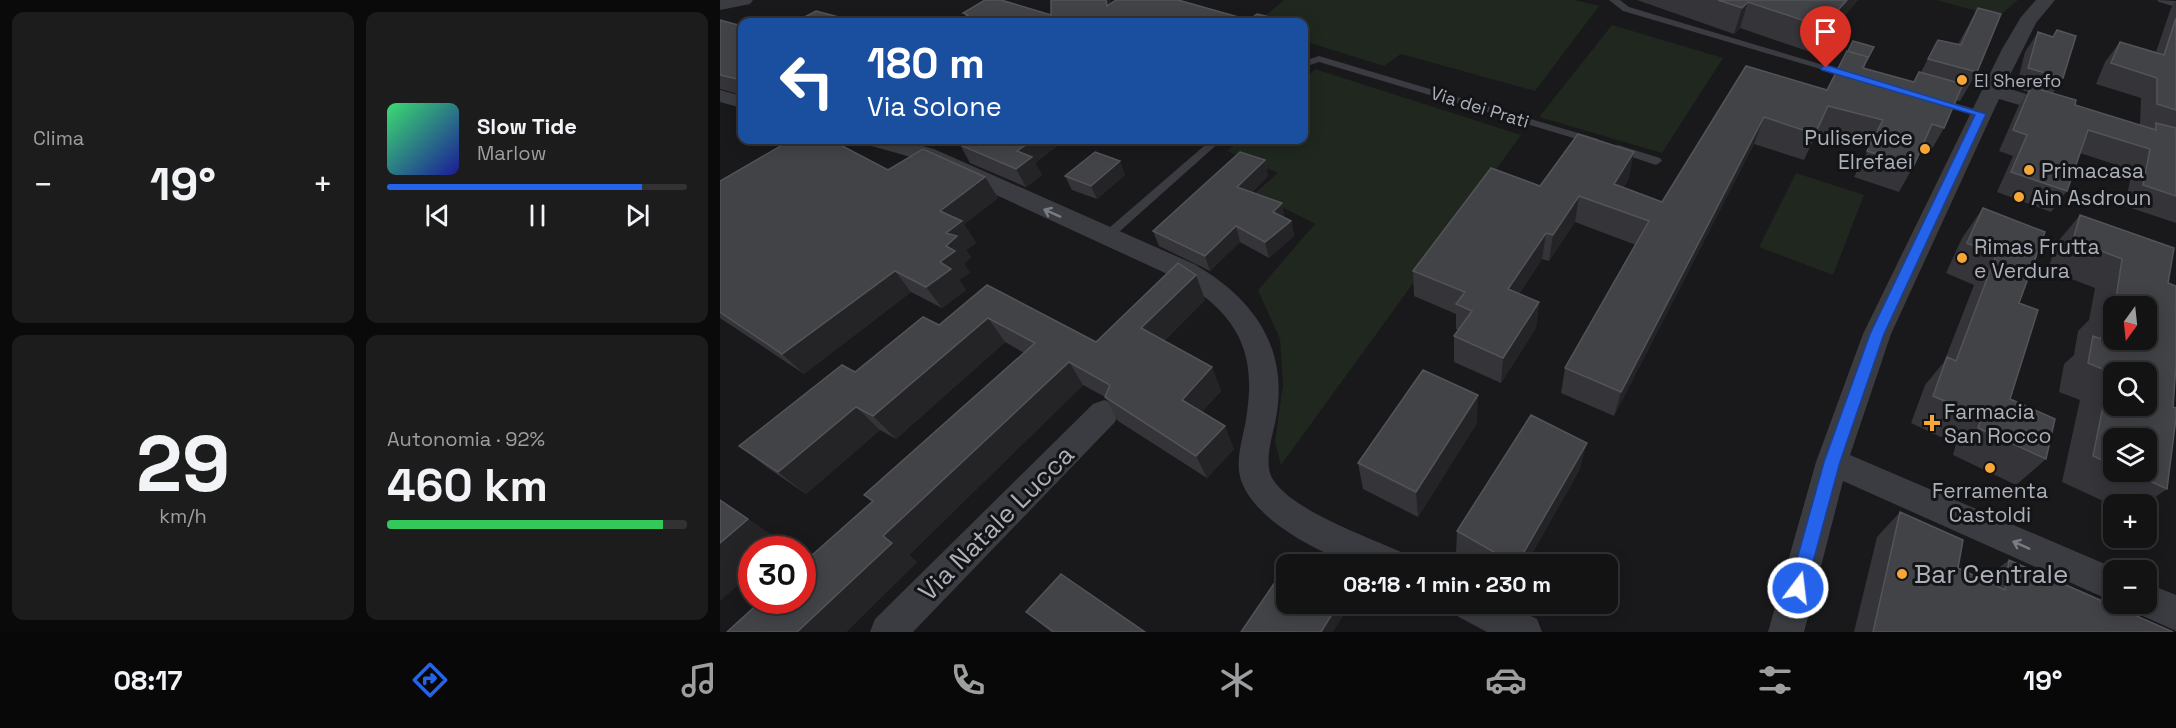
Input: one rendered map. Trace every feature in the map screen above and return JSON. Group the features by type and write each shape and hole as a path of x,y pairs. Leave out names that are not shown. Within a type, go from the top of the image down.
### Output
{"street":[{"path":"720,5 744,0"},
{"path":"1786,632 1832,462 1877,334 1986,102 2023,29 2046,0"},
{"path":"720,96 738,101"},
{"path":"1986,102 2079,116"},
{"path":"890,144 926,154 1202,279 1231,301 1254,340 1264,370 1264,398 1254,465 1256,479 1262,491 1279,506 1305,522 1369,554"},
{"name":"Via Natale Lucca","path":"888,632 1104,413"},
{"path":"1832,462 2103,580"},
{"path":"2157,605 2176,613"},
{"path":"1489,614 1524,632"}],"lane":[{"path":"1614,0 1626,9 1866,80"},
{"path":"2162,0 2176,4"},
{"name":"Via dei Prati","path":"1308,63 1318,59 1656,161"},
{"path":"1923,97 1986,102"},
{"path":"1106,237 1212,144"}],"shaded area":[{"path":"1284,0 1574,0 1599,6 1535,91 1401,54 1384,66 1308,42 1308,18 1263,18"},
{"path":"1936,0 2018,0 1998,17"},
{"path":"1612,25 1723,58 1662,153 1539,117"},
{"path":"1315,69 1521,135 1281,465 1275,442 1283,384 1280,339 1258,290 1315,224 1255,193 1278,173 1227,151 1235,144 1308,144 1308,76"},
{"path":"1796,173 1864,195 1833,275 1759,247"}],"building":[{"path":"985,0 1001,0 1051,15 1051,0 1106,0 1107,6 1116,0 1178,0 1242,18 963,18 968,15 963,13"},
{"path":"1718,0 1847,0 1823,27 1748,2 1742,8"},
{"path":"1978,8 2001,14 1977,72 1928,59 1938,40 1961,45"},
{"path":"816,11 843,18 803,18"},
{"path":"1257,14 1274,18 1252,18"},
{"path":"2176,18 2176,110 2157,104 2157,78 2111,63 2120,42 2164,55"},
{"path":"720,20 738,25 738,79 720,75"},
{"path":"2057,30 2076,36 2063,78 2028,68 2038,32 2053,37"},
{"path":"1853,41 1874,47 1867,60 1868,57 1848,51"},
{"path":"1847,51 1868,57 1863,68 1914,82 1919,72 1963,84 1944,128 1932,124 1914,165 1867,151 1883,120 1828,106 1815,134 1764,117 1621,392 1565,368 1649,221 1579,196 1553,235 1546,233 1508,289 1539,302 1503,358 1454,336 1472,311 1456,304 1465,292 1413,271 1491,168 1540,186 1578,134 1634,152 1614,184 1662,202 1746,66 1827,90"},
{"path":"2031,87 2076,100 2075,105 2156,130 2156,123 2176,128 2176,196 2143,185 2150,149 2088,130 2067,191 2011,172 2027,135 2013,130"},
{"path":"784,144 839,144 888,170 923,149 985,177 940,211 962,221 946,233 957,236 946,246 955,251 940,262 951,269 926,287 895,271 782,354 720,312 720,181"},
{"path":"1027,144 1017,151 1032,157 1016,169 960,145"},
{"path":"1095,152 1120,161 1091,186 1065,176"},
{"path":"1240,152 1265,160 1237,187 1282,203 1273,212 1291,221 1265,242 1236,226 1205,256 1153,231"},
{"path":"1983,208 2045,232 2019,303 2038,310 2010,399 2055,419 2046,459 1978,428 1982,417 1933,396 1947,357 1956,361 1996,255 1967,243"},
{"path":"2080,215 2174,248 2168,283 2176,286 2176,365 2173,407 2176,408 2176,418 2167,489 2152,482 2157,482 2157,428 2103,428 2103,460 2093,456 2103,407 2103,416 2157,416 2157,362 2103,362 2103,369 2088,363 2093,336 2101,339 2103,324 2103,350 2157,350 2157,296 2116,296 2122,259 2073,240"},
{"path":"1178,263 1196,275 1141,328 1212,367 1182,400 1225,426 1196,456 1105,397 1110,385 1069,362 883,536 892,543 797,632 727,632 747,614 816,614 816,552 873,501 864,495 1035,343 988,318 873,416 856,407 778,472 739,446 842,365 855,372 923,317 939,325 987,285 1096,342"},
{"path":"1423,370 1478,395 1416,492 1358,463"},
{"path":"1531,415 1587,443 1523,554 1497,554 1457,531"},
{"path":"720,500 748,519 720,543"},
{"path":"1900,512 1963,540 1958,568 2005,590 2009,560 2103,601 2103,614 2132,614 2173,632 1873,632"},
{"path":"1061,574 1145,632 1054,632 1026,612"},
{"path":"1276,581 1276,614 1332,614 1321,632 1241,632"}],"place":[{"name":"El Sherefo","path":"1962,80"},
{"name":"Puliservice Elrefaei","path":"1925,149"},
{"name":"Primacasa","path":"2029,170"},
{"name":"Ain Asdroun","path":"2019,197"},
{"name":"Rimas Frutta e Verdura","path":"1962,258"},
{"name":"Farmacia San Rocco","path":"1932,423"},
{"name":"Ferramenta Castoldi","path":"1990,468"},
{"name":"Bar Centrale","path":"1902,574"}],"route":[{"path":"1798,588 1832,462 1877,334 1981,114 1826,68"}]}
